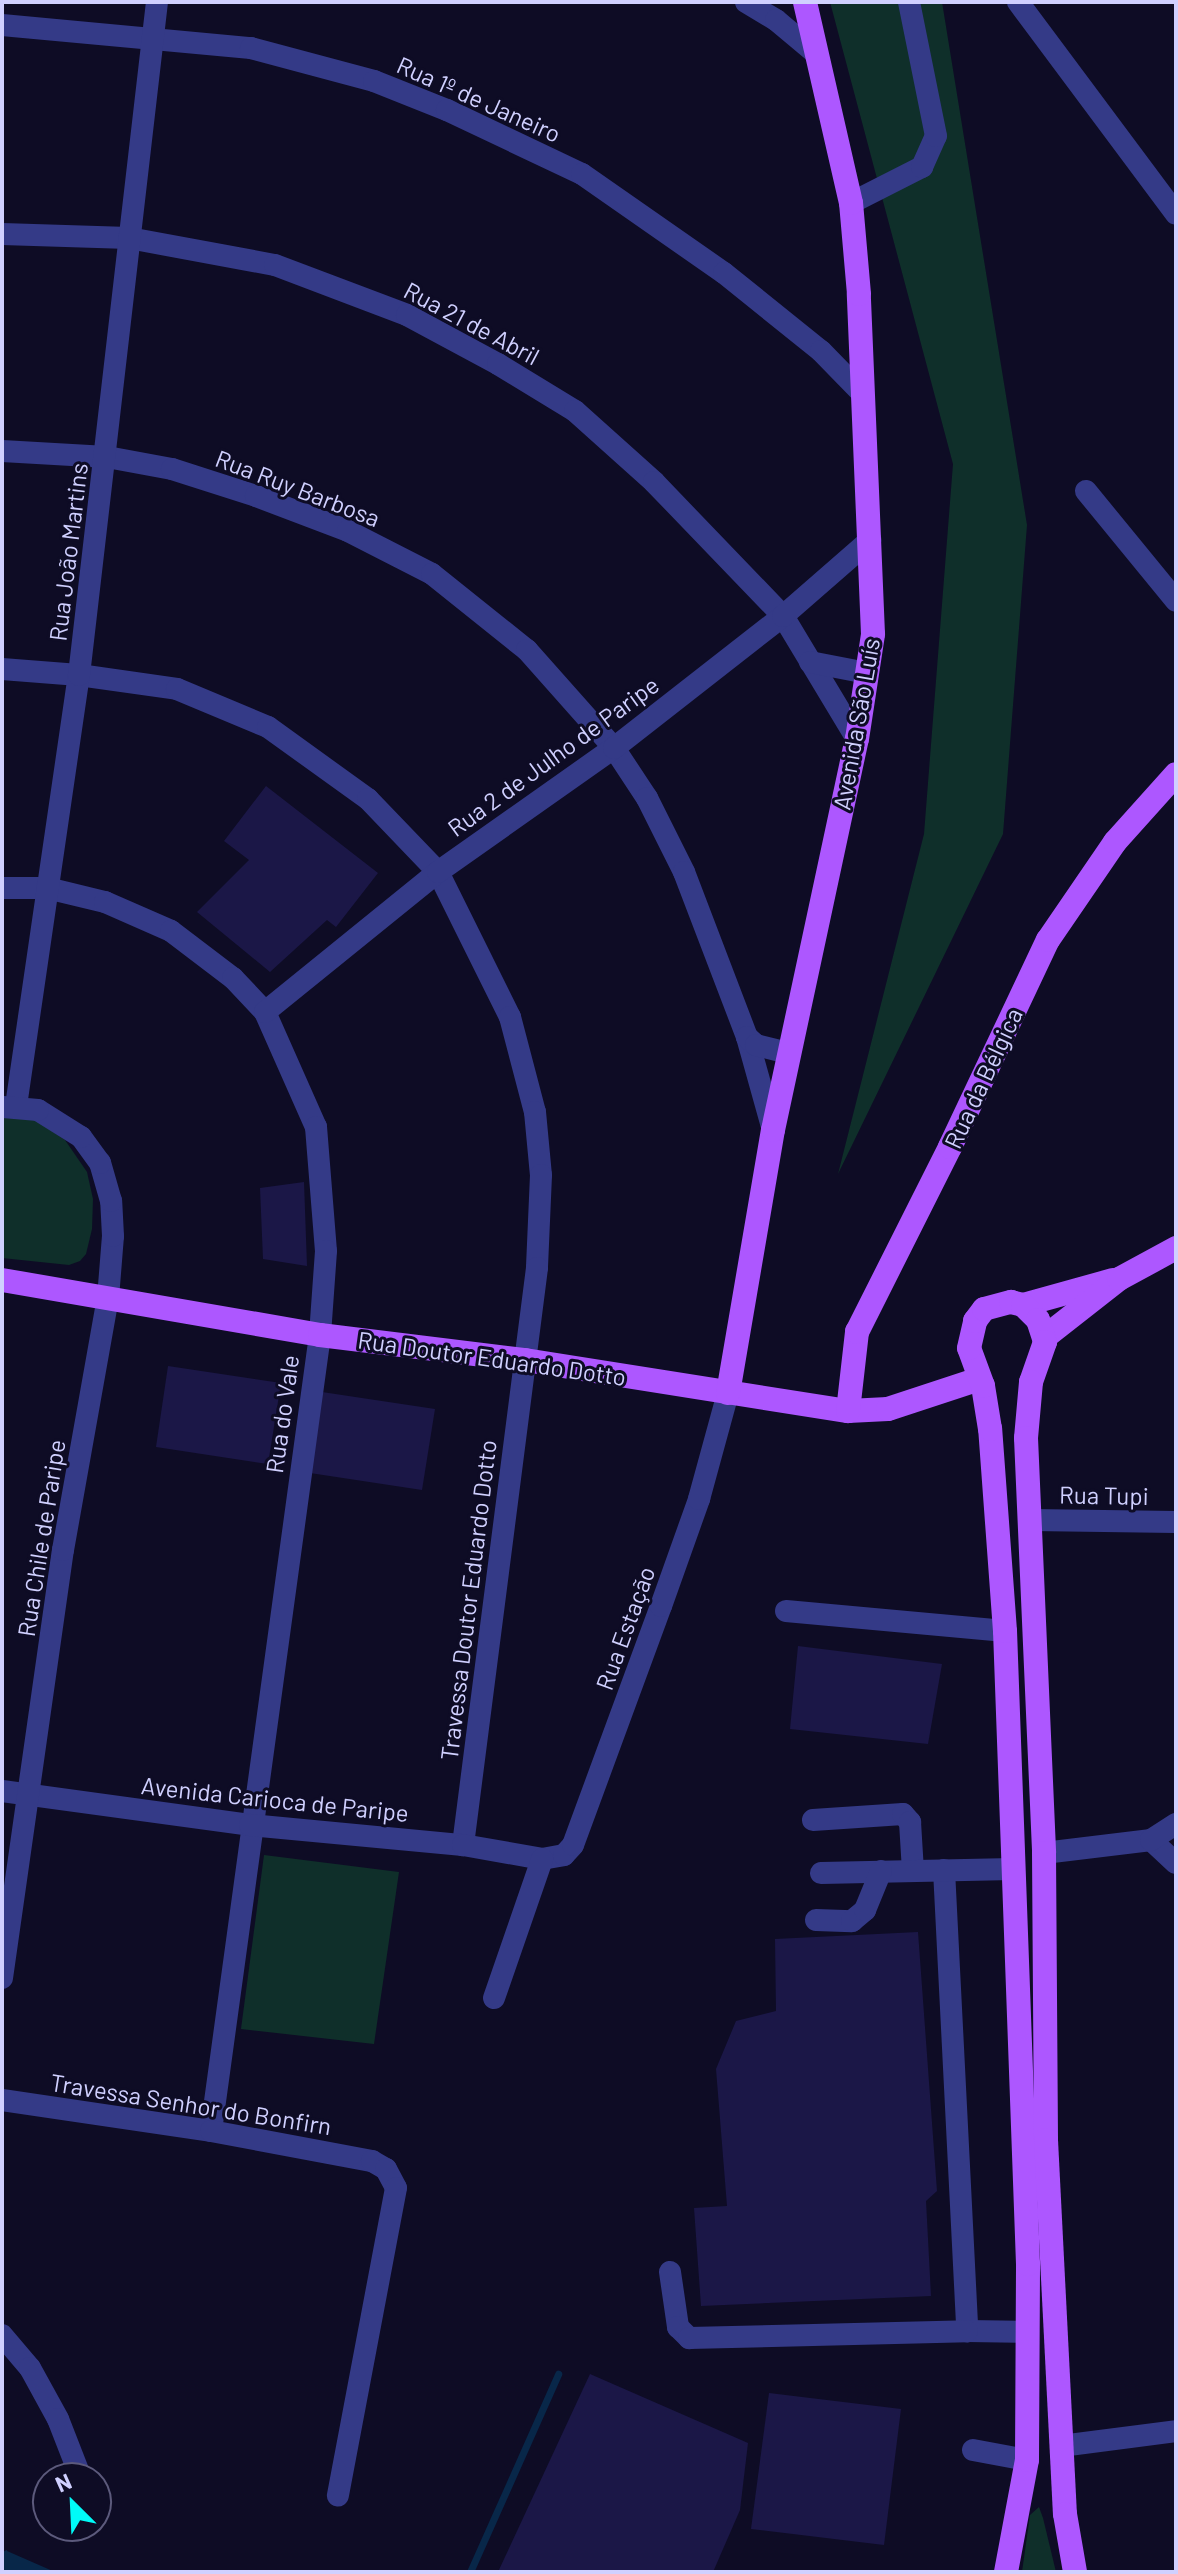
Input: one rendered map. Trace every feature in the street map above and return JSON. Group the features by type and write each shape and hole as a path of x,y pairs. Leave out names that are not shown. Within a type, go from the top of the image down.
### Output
{"main road":[{"name":"Avenida São Luís","path":"728,1393 773,1130 857,739 873,634 851,203 805,2"},
{"name":"Rua da Bélgica","path":"848,1411 857,1332 950,1147 1048,940 1115,842 1176,774"},
{"path":"1045,1337 1119,1279 1176,1248"},
{"path":"1006,2572 1020,2513 1027,2460 1028,2332 1005,1631 990,1429 969,1348 975,1321 984,1309 997,1303 1023,1305 1119,1279"},
{"name":"Rua Doutor Eduardo Dotto","path":"2,1280 320,1335 525,1360 848,1411 888,1409 979,1379"},
{"path":"1023,1305 1038,1320 1045,1337 1044,1350 1031,1382 1027,1424 1044,1853 1046,2140 1065,2514 1075,2572"}],"street":[{"name":"Rua João Martins","path":"9,1107 47,888 79,675 107,457 157,2"},
{"path":"746,2 776,20 814,52"},
{"path":"851,203 922,167 936,136 909,2"},
{"path":"1018,2 1176,214"},
{"name":"Rua 1º de Janeiro","path":"2,25 153,36 251,48 374,81 447,110 582,174 724,273 821,351 862,393"},
{"name":"Rua 21 de Abril","path":"2,234 129,238 275,265 407,315 498,364 575,411 654,482 783,616 857,739"},
{"name":"Rua Ruy Barbosa","path":"2,451 107,457 172,469 256,496 348,531 432,574 527,650 614,748 647,798 684,872 747,1037 773,1130"},
{"path":"1086,491 1176,601"},
{"name":"Rua 2 de Julho de Paripe","path":"265,1012 438,872 614,748 783,616 870,540"},
{"path":"810,662 867,673"},
{"name":"Travessa Doutor Eduardo Dotto","path":"2,669 79,675 177,689 268,727 368,799 438,872 510,1017 535,1112 541,1175 539,1222 525,1360 463,1845"},
{"name":"Rua do Vale","path":"2,888 47,888 105,902 171,931 233,978 265,1012 316,1127 326,1251 320,1335 250,1825 211,2131"},
{"path":"747,1037 756,1045 789,1053"},
{"name":"Rua Chile de Paripe","path":"2,1978 63,1550 108,1298 111,1201 100,1163 81,1137 62,1122 38,1110 9,1107"},
{"name":"Rua Estação","path":"542,1859 564,1855 573,1845 699,1499 728,1393"},
{"name":"Rua Tupi","path":"1031,1520 1176,1522"},
{"path":"786,1611 1005,1631"},
{"name":"Avenida Carioca de Paripe","path":"2,1791 250,1825 463,1845 542,1859"},
{"path":"813,1820 903,1814 910,1822 913,1871"},
{"path":"1044,1853 1151,1840 1176,1824"},
{"path":"1151,1840 1176,1863"},
{"path":"494,1998 542,1859"},
{"path":"821,1873 1013,1869"},
{"path":"944,1870 967,2331"},
{"path":"816,1920 852,1921 865,1910 881,1871"},
{"name":"Travessa Senhor do Bonfirn","path":"2,2100 211,2131 372,2161 386,2169 396,2188 338,2496"},
{"path":"670,2272 675,2319 689,2338 1028,2332"},
{"path":"2,2335 30,2368 51,2406 74,2462"},
{"path":"1061,2446 1176,2431"},
{"path":"973,2450 1027,2460"}],"green space":[{"path":"830,2 942,2 1027,525 1003,834 838,1174 924,834 953,464"},
{"path":"2,1110 36,1120 65,1140 87,1172 93,1199 92,1229 86,1254 80,1261 69,1265 2,1258"},
{"path":"264,1855 399,1872 374,2044 241,2029"},
{"path":"1039,2507 1056,2572 1022,2572 1030,2515"}],"water":[{"path":"7,2550 55,2572 2,2572 2,2552"}],"building":[{"path":"266,786 378,873 336,927 327,920 270,972 197,912 249,860 224,841"},
{"path":"304,1182 307,1266 263,1259 260,1188"},
{"path":"168,1366 281,1383 268,1464 156,1447"},
{"path":"322,1392 435,1409 422,1490 310,1473"},
{"path":"798,1646 942,1664 928,1744 790,1729"},
{"path":"918,1932 937,2191 926,2201 931,2296 701,2306 694,2208 727,2206 716,2069 736,2021 776,2011 775,1939"},
{"path":"590,2374 748,2443 740,2510 713,2572 498,2572"},
{"path":"769,2393 901,2409 884,2545 751,2529"}],"waterway":[{"path":"470,2572 558,2374"}]}
